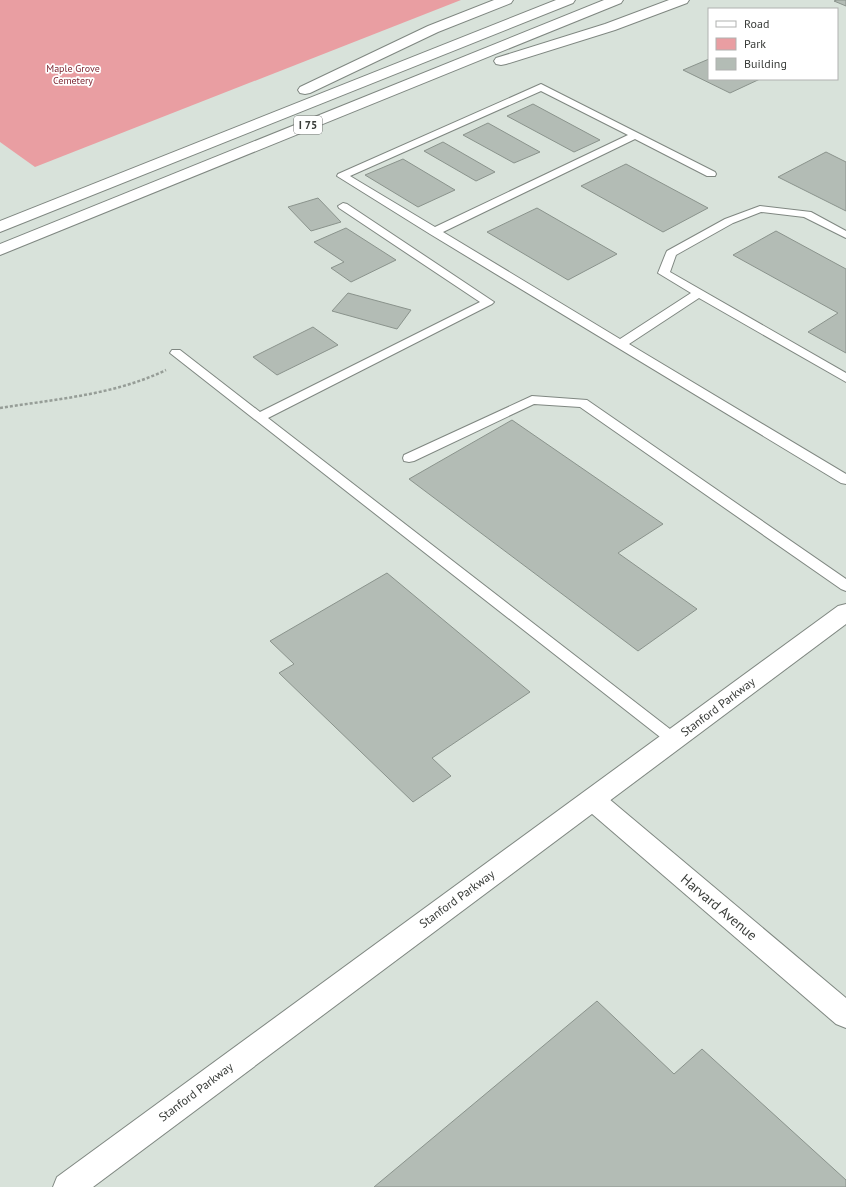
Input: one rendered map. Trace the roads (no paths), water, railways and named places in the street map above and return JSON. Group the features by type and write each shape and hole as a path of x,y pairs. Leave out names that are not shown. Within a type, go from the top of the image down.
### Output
{"main road":[{"path":"163,161 252,116 433,30 506,0"},
{"name":"I 75","path":"0,227 568,0"},
{"name":"I 75","path":"0,250 616,0"},
{"path":"232,156 323,126 449,77 610,27 682,0"},
{"name":"Stanford Parkway","path":"68,1187 846,612"},
{"name":"Harvard Avenue","path":"593,800 846,1015"}],"lane":[{"path":"711,174 541,87 342,176 846,480"},
{"path":"434,232 636,136"},
{"path":"259,418 488,302 343,206"},
{"path":"846,235 807,214 760,209 735,219 672,253 664,272 699,294 846,378"},
{"path":"620,344 699,294"},
{"path":"181,357 674,740"},
{"path":"409,458 532,400 583,403 846,586"}],"park label":[{"name":"Maple Grove Cemetery","path":"73,74"}]}
